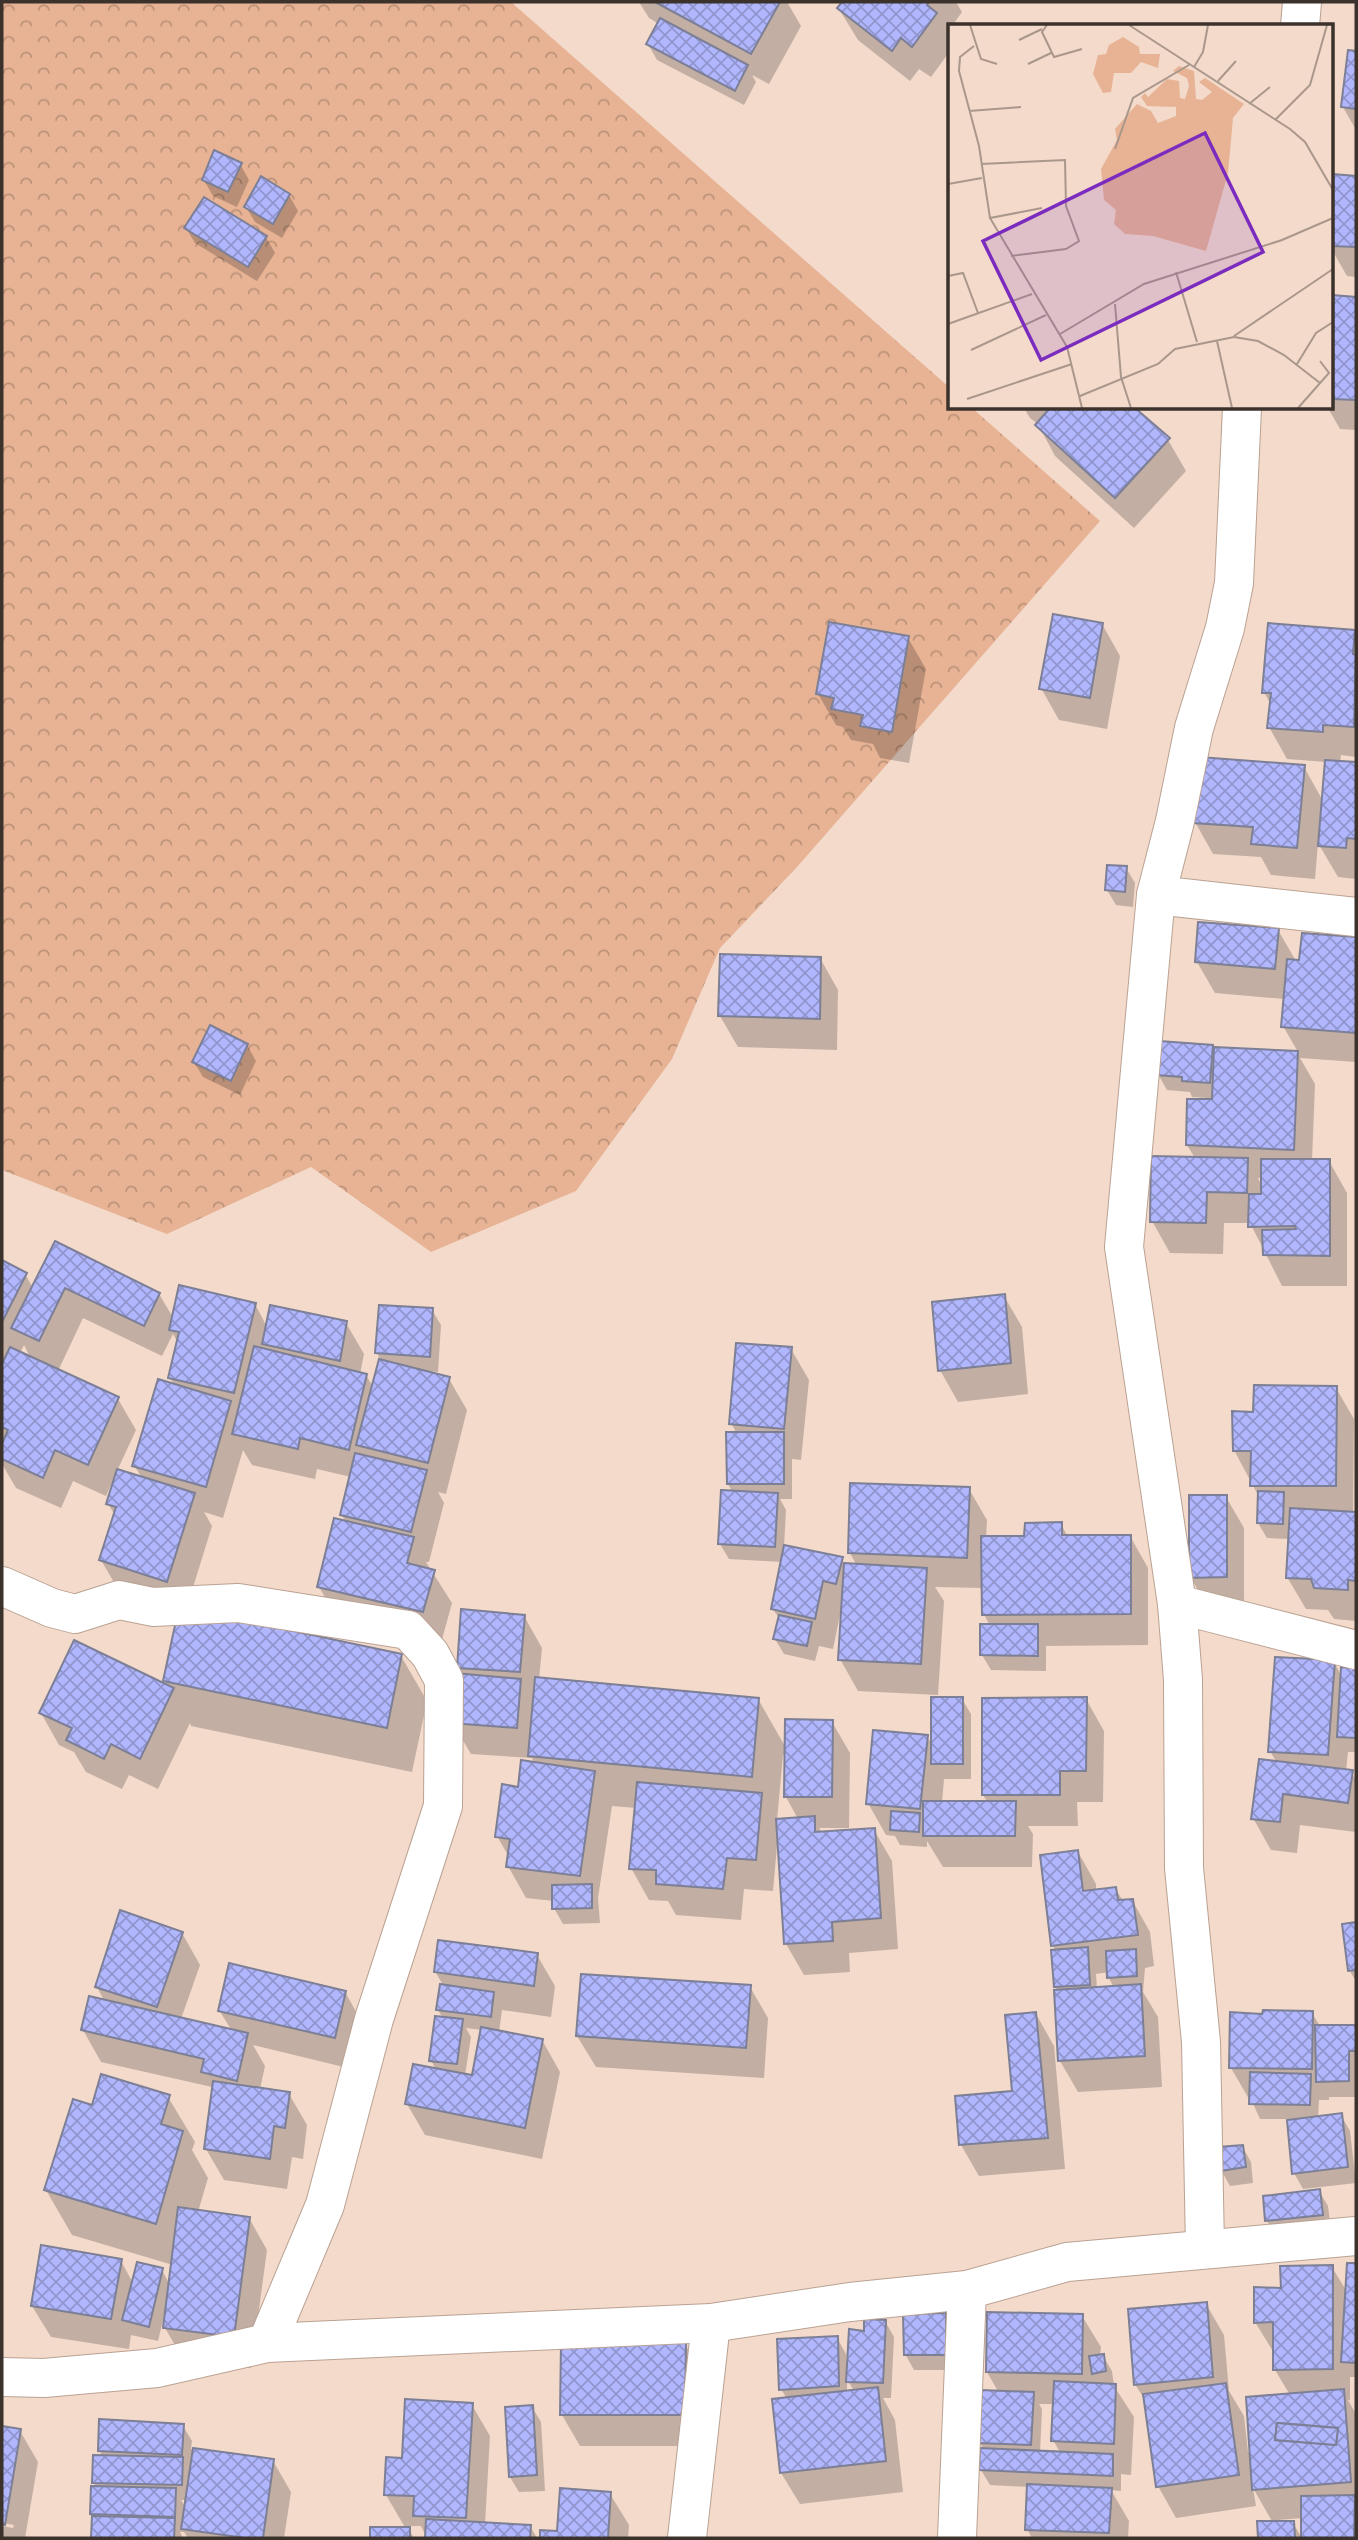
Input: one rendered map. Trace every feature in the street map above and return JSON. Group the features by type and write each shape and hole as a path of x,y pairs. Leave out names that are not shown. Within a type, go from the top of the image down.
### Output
{"street":[{"path":"1300,24 1302,2"},
{"path":"1205,2248 1202,2042 1184,1868 1183,1681 1177,1604 1124,1247 1156,895 1175,821 1194,728 1225,628 1234,583 1242,410"},
{"path":"1156,895 1356,917"},
{"path":"2,1587 52,1608 75,1614 119,1600 153,1607 238,1602 408,1630 430,1654 444,1680 443,1806 374,2019 325,2205 267,2343"},
{"path":"1177,1604 1356,1650"},
{"path":"2,2377 44,2378 157,2368 267,2343 712,2323 850,2302 967,2290 1067,2262 1356,2236"},
{"path":"957,2538 967,2290"},
{"path":"687,2538 712,2323"}],"green space":[{"path":"2,2 511,2 948,386 948,410 974,410 1100,521 797,867 720,948 672,1059 576,1191 431,1252 311,1167 167,1234 2,1170"}],"building":[{"path":"655,2 780,2 751,54"},
{"path":"842,2 929,2 927,5 937,13 912,47 901,38 892,51 837,8"},
{"path":"660,18 748,65 735,91 646,44"},
{"path":"1348,50 1356,51 1356,109 1341,107"},
{"path":"214,150 242,163 228,192 202,180"},
{"path":"1334,174 1356,176 1356,247 1334,246"},
{"path":"261,176 290,194 273,224 244,207"},
{"path":"204,197 267,236 248,267 184,228"},
{"path":"1334,295 1356,297 1356,400 1334,399"},
{"path":"1048,410 1137,410 1170,438 1115,498 1035,425"},
{"path":"1053,614 1103,623 1090,698 1039,689"},
{"path":"829,622 909,636 892,732 860,726 863,715 831,709 834,698 816,694"},
{"path":"1268,623 1355,630 1354,727 1323,725 1323,732 1267,728 1271,693 1262,693"},
{"path":"1199,757 1305,765 1297,848 1251,844 1253,827 1193,823"},
{"path":"1325,760 1356,762 1356,839 1347,838 1346,848 1318,846"},
{"path":"1107,865 1127,866 1125,892 1105,890"},
{"path":"1198,922 1279,928 1275,969 1195,962"},
{"path":"1302,933 1356,937 1356,1033 1281,1027 1287,959 1299,960"},
{"path":"720,954 821,957 820,1019 718,1016"},
{"path":"210,1025 248,1044 231,1081 192,1062"},
{"path":"1159,1041 1213,1045 1210,1083 1182,1081 1182,1077 1156,1075"},
{"path":"1214,1047 1298,1051 1294,1150 1186,1145 1187,1099 1212,1099"},
{"path":"1151,1156 1248,1158 1247,1193 1207,1192 1206,1223 1150,1222"},
{"path":"1261,1159 1330,1159 1330,1256 1263,1255 1262,1230 1296,1229 1295,1226 1248,1227 1249,1194 1261,1194"},
{"path":"55,1241 160,1293 144,1326 65,1288 39,1341 11,1328"},
{"path":"2,1260 27,1273 2,1322"},
{"path":"179,1285 256,1303 234,1393 168,1378 179,1332 169,1330"},
{"path":"1005,1294 1011,1363 938,1371 932,1302"},
{"path":"270,1305 347,1321 340,1361 262,1344"},
{"path":"379,1305 433,1308 430,1357 375,1353"},
{"path":"736,1343 792,1347 784,1429 729,1424"},
{"path":"254,1346 367,1374 349,1450 300,1438 298,1449 232,1434"},
{"path":"10,1347 119,1397 88,1465 55,1450 43,1478 2,1459 2,1444 8,1430 2,1427 2,1364"},
{"path":"379,1359 450,1377 428,1463 356,1445"},
{"path":"158,1379 231,1401 206,1487 132,1466"},
{"path":"1254,1385 1337,1386 1336,1486 1250,1486 1251,1451 1233,1451 1232,1411 1253,1412"},
{"path":"726,1432 784,1432 784,1484 727,1484"},
{"path":"355,1453 427,1470 411,1532 340,1515"},
{"path":"117,1469 195,1493 167,1582 99,1560 116,1507 106,1504"},
{"path":"850,1483 970,1487 967,1558 848,1553"},
{"path":"721,1490 778,1493 775,1547 718,1544"},
{"path":"1258,1491 1284,1492 1283,1524 1257,1523"},
{"path":"1189,1495 1227,1495 1227,1577 1189,1578"},
{"path":"1290,1508 1356,1512 1356,1581 1348,1580 1348,1590 1314,1588 1311,1579 1286,1578"},
{"path":"334,1518 414,1537 407,1563 435,1570 423,1612 317,1587"},
{"path":"1062,1522 1062,1535 1131,1535 1131,1614 982,1615 981,1536 1024,1536 1025,1523"},
{"path":"784,1545 843,1557 836,1584 823,1581 815,1619 771,1609"},
{"path":"844,1563 927,1568 921,1664 838,1660"},
{"path":"179,1607 402,1654 387,1728 163,1681"},
{"path":"461,1609 525,1615 520,1672 457,1668"},
{"path":"779,1615 812,1622 807,1646 773,1639"},
{"path":"980,1624 1038,1624 1038,1656 980,1655"},
{"path":"74,1640 174,1688 140,1759 111,1744 104,1759 66,1740 72,1728 39,1713"},
{"path":"1275,1657 1335,1660 1328,1755 1268,1752"},
{"path":"1341,1667 1356,1668 1356,1738 1337,1737"},
{"path":"454,1673 521,1679 517,1728 451,1723"},
{"path":"535,1677 759,1698 752,1777 528,1756"},
{"path":"931,1697 963,1697 963,1764 931,1764"},
{"path":"1087,1697 1086,1771 1060,1771 1060,1795 982,1795 982,1698"},
{"path":"785,1719 833,1720 832,1797 784,1797"},
{"path":"873,1730 928,1735 920,1809 866,1804"},
{"path":"1259,1759 1353,1770 1348,1803 1283,1794 1280,1822 1251,1819"},
{"path":"521,1760 595,1771 580,1876 506,1867 510,1839 495,1837 502,1784 518,1787"},
{"path":"637,1782 762,1793 756,1860 727,1858 723,1889 656,1884 656,1870 629,1869"},
{"path":"923,1801 1016,1801 1015,1836 923,1836"},
{"path":"891,1811 920,1813 919,1832 890,1830"},
{"path":"815,1816 815,1832 875,1828 881,1918 832,1922 833,1941 784,1944 776,1819"},
{"path":"1078,1850 1083,1891 1116,1887 1118,1900 1133,1899 1138,1935 1051,1946 1040,1855"},
{"path":"592,1884 592,1908 552,1909 552,1885"},
{"path":"120,1910 183,1932 157,2007 95,1987"},
{"path":"1356,1922 1356,1970 1348,1971 1342,1924"},
{"path":"438,1940 538,1953 534,1986 434,1972"},
{"path":"1088,1947 1090,1985 1054,1987 1051,1950"},
{"path":"1136,1949 1137,1976 1107,1978 1106,1951"},
{"path":"229,1963 346,1991 335,2038 218,2011"},
{"path":"581,1974 751,1985 746,2048 576,2036"},
{"path":"440,1984 494,1992 491,2017 436,2010"},
{"path":"1141,1984 1145,2056 1058,2061 1054,1990"},
{"path":"89,1996 248,2033 237,2081 201,2072 204,2059 81,2030"},
{"path":"1263,2010 1313,2011 1312,2069 1229,2068 1230,2012 1262,2014"},
{"path":"1036,2012 1048,2138 959,2145 955,2096 1012,2091 1005,2015"},
{"path":"435,2016 463,2019 457,2064 429,2061"},
{"path":"1315,2025 1356,2025 1356,2051 1349,2051 1349,2081 1316,2082"},
{"path":"481,2027 543,2039 525,2128 405,2104 413,2064 472,2075"},
{"path":"1250,2072 1311,2074 1310,2105 1249,2104"},
{"path":"101,2074 170,2095 161,2124 183,2131 156,2224 44,2190 73,2099 92,2105"},
{"path":"213,2081 290,2092 285,2128 274,2126 270,2159 204,2149"},
{"path":"1342,2113 1348,2167 1292,2174 1287,2120"},
{"path":"1243,2145 1246,2167 1220,2171 1218,2147"},
{"path":"1320,2189 1323,2215 1265,2221 1263,2196"},
{"path":"178,2207 250,2217 234,2337 163,2328"},
{"path":"41,2245 122,2259 111,2319 31,2306"},
{"path":"137,2262 163,2268 149,2327 122,2320"},
{"path":"1347,2263 1356,2263 1356,2363 1341,2362"},
{"path":"1333,2265 1333,2369 1273,2370 1273,2322 1254,2323 1254,2287 1281,2288 1280,2266"},
{"path":"1207,2302 1213,2377 1134,2385 1128,2309"},
{"path":"987,2312 1083,2314 1082,2374 986,2372"},
{"path":"946,2313 946,2355 904,2355 903,2314"},
{"path":"864,2319 886,2320 883,2383 846,2382 849,2329 864,2331"},
{"path":"838,2336 839,2386 779,2390 777,2339"},
{"path":"686,2342 685,2415 560,2415 561,2343"},
{"path":"1104,2354 1106,2371 1092,2374 1089,2356"},
{"path":"1054,2381 1116,2384 1114,2444 1051,2441"},
{"path":"1226,2383 1239,2475 1156,2487 1143,2394"},
{"path":"878,2387 886,2461 780,2473 772,2399"},
{"path":"1344,2389 1351,2482 1252,2490 1246,2397","holes":["1277,2423 1338,2428 1336,2445 1275,2440"]},
{"path":"980,2390 1034,2392 1031,2445 978,2443"},
{"path":"405,2399 473,2403 466,2518 413,2516 414,2496 384,2495 386,2457 402,2458"},
{"path":"533,2405 537,2475 509,2477 505,2407"},
{"path":"99,2419 184,2424 182,2455 98,2451"},
{"path":"1277,2423 1338,2428 1336,2445 1275,2440"},
{"path":"2,2426 21,2429 5,2525 2,2524"},
{"path":"193,2448 274,2459 263,2538 181,2529"},
{"path":"980,2448 1113,2454 1113,2476 979,2470"},
{"path":"93,2455 183,2457 182,2485 92,2483"},
{"path":"1027,2484 1112,2488 1109,2533 1025,2530"},
{"path":"91,2486 176,2488 175,2517 90,2514"},
{"path":"560,2488 611,2492 608,2538 540,2538 540,2530 557,2531"},
{"path":"1355,2495 1354,2538 1301,2538 1301,2496"},
{"path":"92,2516 175,2518 174,2538 91,2538"},
{"path":"426,2519 531,2525 530,2538 425,2538"},
{"path":"1257,2521 1294,2521 1295,2538 1258,2538"},
{"path":"370,2527 410,2527 410,2538 370,2538"}]}
